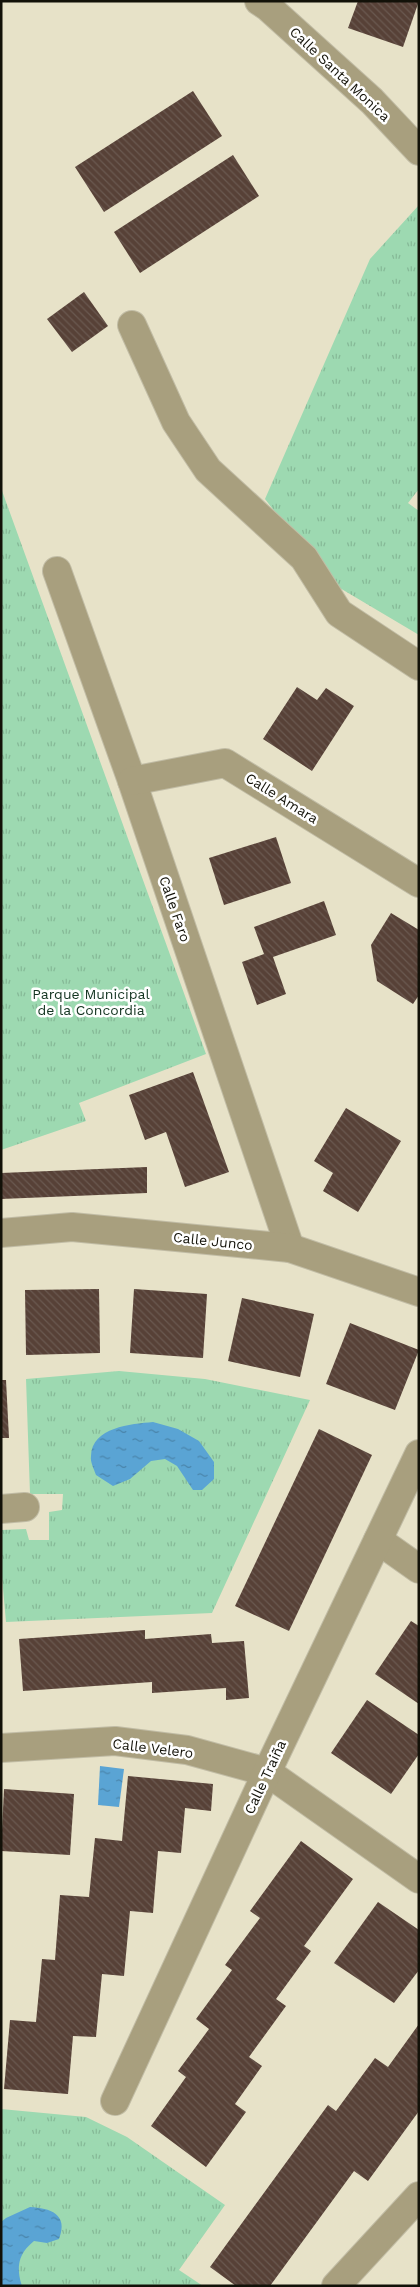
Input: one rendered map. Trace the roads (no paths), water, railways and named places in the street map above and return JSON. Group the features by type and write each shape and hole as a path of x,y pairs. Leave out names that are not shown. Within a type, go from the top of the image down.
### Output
{"street":[{"name":"Calle Santa Monica","path":"259,1 268,7 372,102 419,151"},
{"path":"132,326 176,422 208,470 304,558 339,613 419,666"},
{"name":"Calle Faro","path":"57,571 132,781 290,1248"},
{"name":"Calle Amara","path":"132,781 225,763 419,883"},
{"name":"Calle Junco","path":"1,1233 72,1227 290,1248 419,1292"},
{"name":"Calle Traiña","path":"115,2101 267,1772 419,1454"},
{"path":"378,1540 419,1569"},
{"name":"Calle Velero","path":"1,1748 115,1741 187,1750 267,1772 419,1879"},
{"path":"336,2286 419,2196"}],"water":[{"path":"153,1422 178,1429 199,1441 214,1462 214,1479 202,1490 193,1490 177,1466 165,1459 151,1461 130,1479 113,1486 96,1475 91,1458 93,1446 98,1439 114,1429"},
{"path":"100,1766 124,1769 119,1807 98,1805"},
{"path":"30,2207 44,2209 56,2214 62,2224 59,2239 47,2243 34,2241 25,2251 20,2261 19,2273 22,2286 1,2286 1,2222"}],"park label":[{"name":"Parque Municipal de la Concordia","path":"91,1002"}]}
